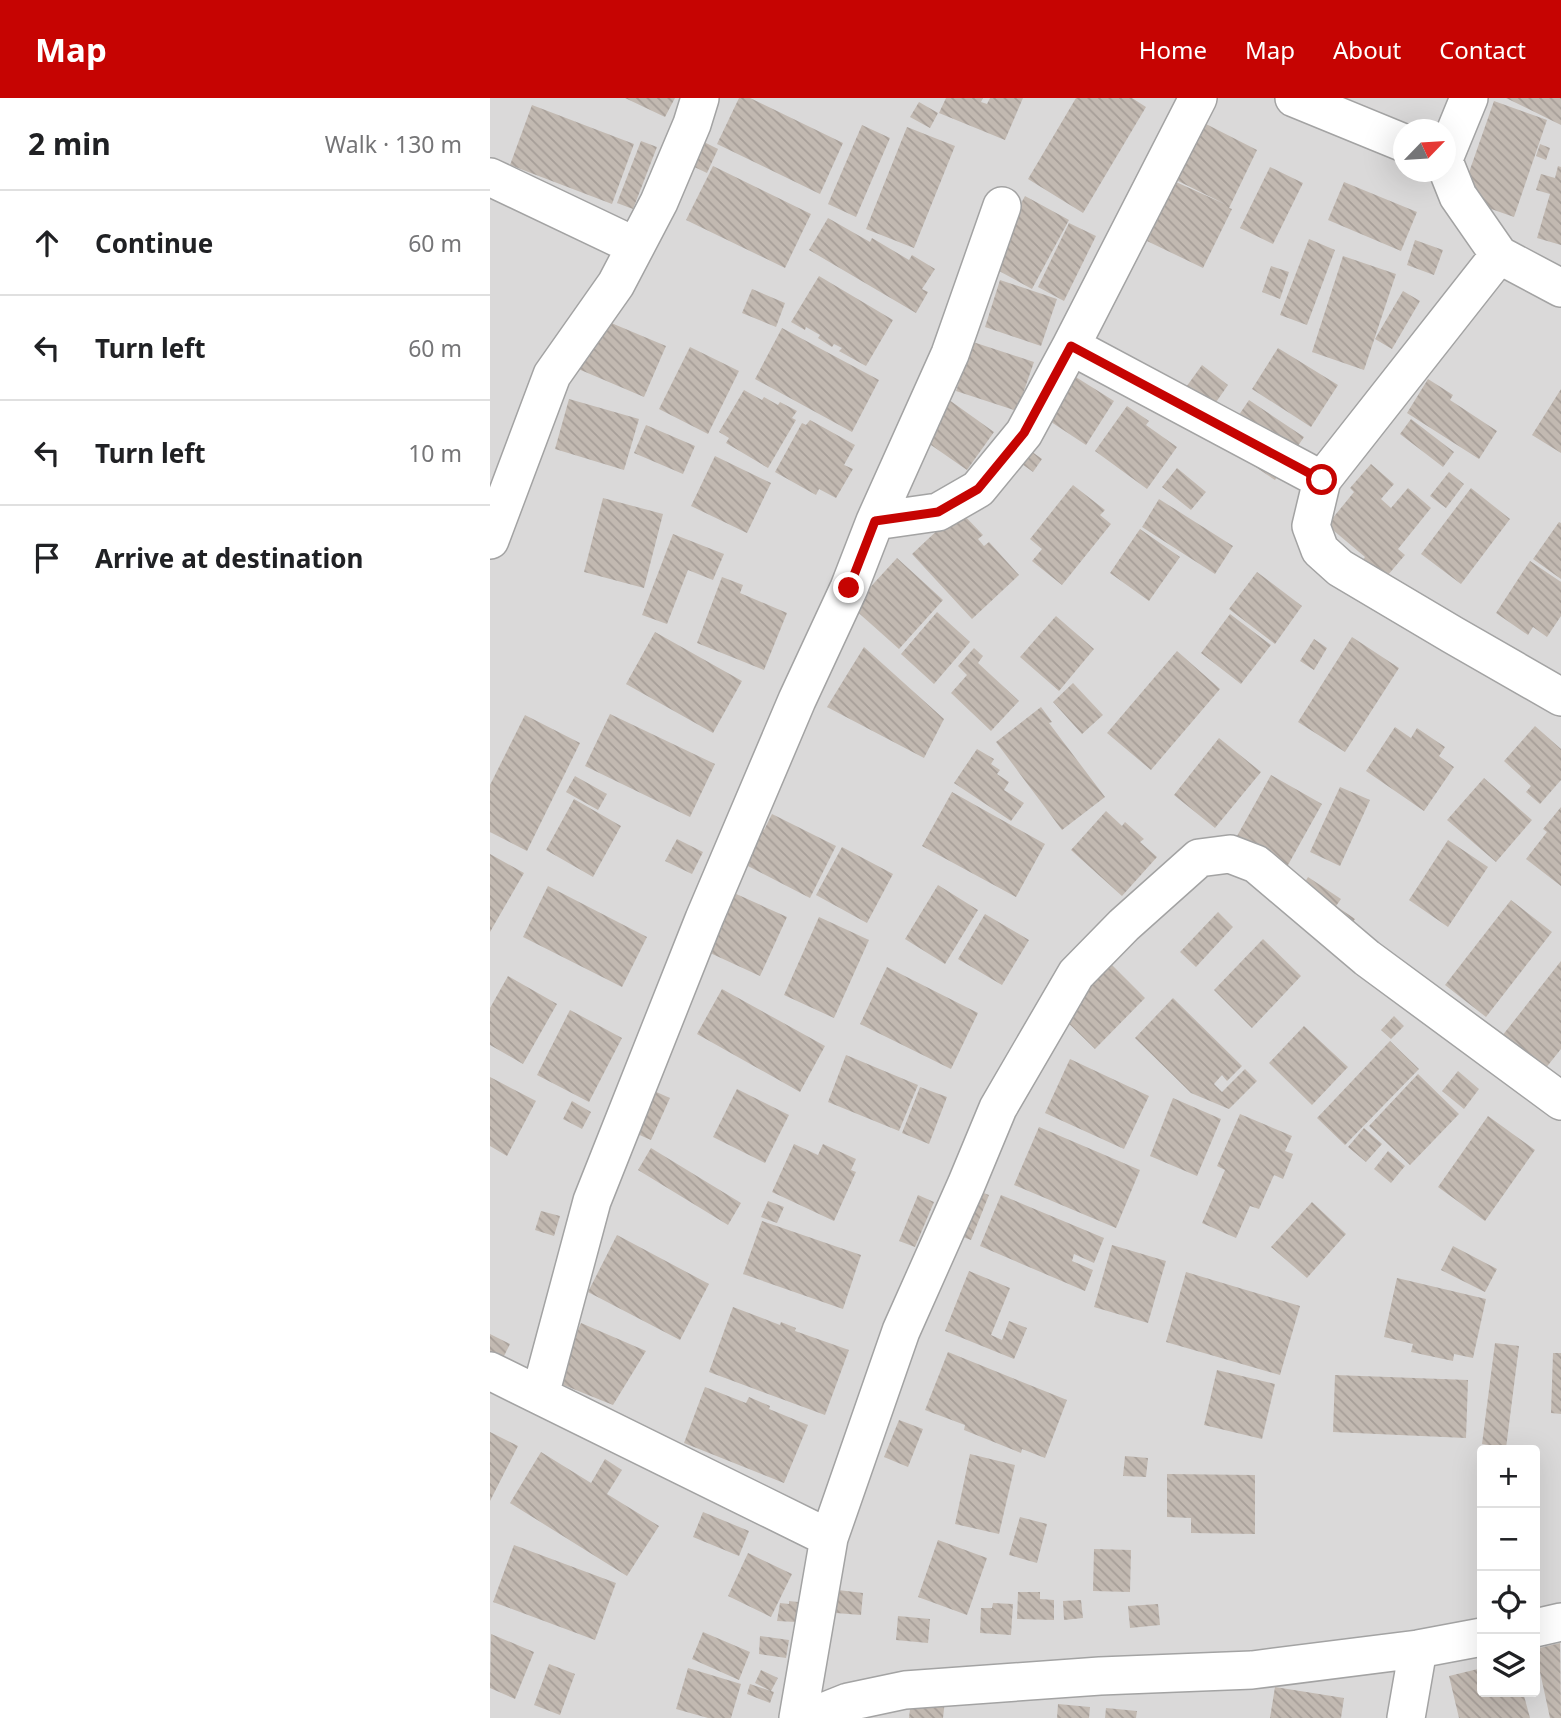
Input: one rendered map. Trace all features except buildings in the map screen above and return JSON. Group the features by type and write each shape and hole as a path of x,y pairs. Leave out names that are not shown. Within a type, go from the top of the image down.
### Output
{"street":[{"path":"490,540 552,375 616,284 659,202 700,98"},
{"path":"875,521 938,512 978,489 1024,433 1198,98"},
{"path":"1294,98 1393,138"},
{"path":"1456,130 1469,98"},
{"path":"490,177 635,246"},
{"path":"1452,182 1458,196 1499,255 1561,288"},
{"path":"540,1395 592,1202 704,919 797,700 849,588 875,521 950,354 1002,206"},
{"path":"1499,255 1322,480 1311,526 1320,550 1340,568 1561,697"},
{"path":"1071,346 1322,480"},
{"path":"798,1718 829,1538 901,1331 998,1108 1076,974 1124,925 1199,858 1230,854 1256,864 1367,958 1561,1101"},
{"path":"490,1371 829,1538"},
{"path":"1540,1627 1561,1622"},
{"path":"808,1718 848,1702 905,1690 1100,1676 1252,1670 1418,1649 1477,1638"},
{"path":"1406,1718 1418,1649"}],"shaded area":[{"path":"490,98 1561,98 1561,1718 490,1718"}],"route":[{"path":"849,588 875,521 938,512 978,489 1024,433 1071,346 1322,480"}]}
